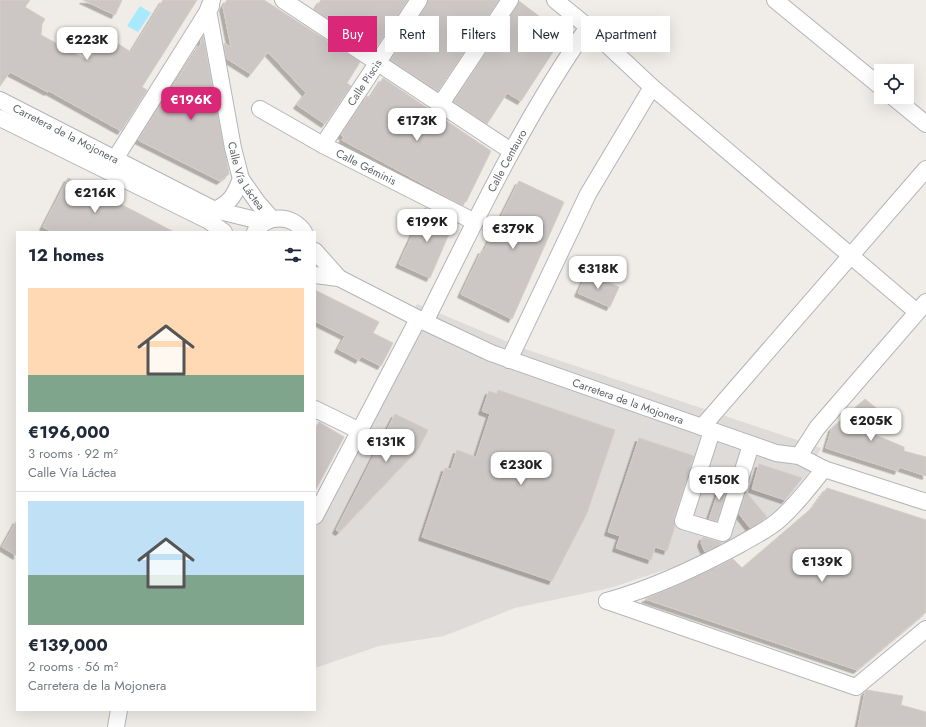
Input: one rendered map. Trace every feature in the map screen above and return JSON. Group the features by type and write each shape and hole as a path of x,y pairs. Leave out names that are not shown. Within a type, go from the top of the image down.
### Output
{"street":[{"path":"282,0 305,6 377,63 511,151"},
{"name":"Calle Piscis","path":"323,145 419,0"},
{"path":"440,105 510,0"},
{"path":"555,0 581,21"},
{"path":"775,0 874,81"},
{"path":"115,159 212,3"},
{"name":"Calle Vía Láctea","path":"212,3 233,148 241,179 258,203 264,224"},
{"name":"Calle Centauro","path":"316,514 475,222 511,151 581,37"},
{"path":"615,52 652,87 851,256 922,307 816,428 799,456"},
{"path":"509,360 588,194 652,87"},
{"name":"Carretera de la Mojonera","path":"0,100 215,210 264,224 286,219 294,222 303,231"},
{"path":"902,104 926,124"},
{"name":"Calle Géminis","path":"260,109 323,145 475,222"},
{"name":"Carretera de la Mojonera","path":"0,118 209,221 223,231"},
{"path":"751,445 723,533 683,520 707,429 851,256 926,169"},
{"path":"215,210 227,204 235,195 241,179"},
{"name":"Carretera de la Mojonera","path":"316,252 339,278"},
{"name":"Carretera de la Mojonera","path":"316,275 339,278 421,321 509,360 751,445 776,453 799,456 824,469 926,502"},
{"path":"316,409 360,431"},
{"path":"824,469 801,498 779,520 754,536 699,567 642,591 607,601 856,687 926,630"},
{"path":"116,727 119,711"}],"shaded area":[{"path":"417,304 525,349 821,448 808,474 780,508 748,531 695,560 610,588 515,608 444,636 379,646 316,668 316,497 350,438"}],"water":[{"path":"140,6 151,13 138,32 127,26"}],"building":[{"path":"0,0 30,0 25,7 45,19 42,24 41,35 89,61 107,37 131,52 163,0 197,0 142,87 147,90 121,131 49,91 48,92 10,72 0,86"},
{"path":"83,0 122,0 115,15"},
{"path":"227,0 264,0 328,41 328,52 345,52 360,62 347,83 351,86 325,124 297,105 306,93 268,52 251,74 226,58 224,43 231,47 223,7"},
{"path":"321,0 408,0 397,16 385,16 385,34 377,46 377,16 328,16 328,18 315,10"},
{"path":"428,0 499,0 488,16 447,16 447,52 464,52 438,91 391,60 396,52 439,52 439,16 420,16 427,5"},
{"path":"519,1 539,16 518,16 518,52 553,52 521,101 507,93 487,124 454,102 486,52 510,52 509,16"},
{"path":"203,36 229,174 220,181 138,140 202,42 200,41"},
{"path":"383,78 491,151 466,202 463,201 462,205 342,140 344,137 341,135 367,96 370,98"},
{"path":"68,178 172,231 50,231 43,227"},
{"path":"519,181 564,202 512,319 461,294 482,250 484,251"},
{"path":"425,208 454,222 430,278 399,264"},
{"path":"587,273 619,287 610,307 578,293"},
{"path":"316,290 379,322 373,333 393,343 381,366 361,356 359,360 338,349 345,336 316,322"},
{"path":"498,390 615,430 587,513 552,581 422,537 445,468 451,469 457,450 476,457 490,414 482,411 489,391 497,394"},
{"path":"865,399 886,416 868,432 904,447 904,451 926,457 926,476 899,467 898,471 826,448 832,428"},
{"path":"395,414 428,430 419,448 339,532 336,530"},
{"path":"319,422 344,437 316,489 316,428"},
{"path":"639,438 694,456 674,518 675,526 667,551 655,547 651,560 616,548 620,536 608,532"},
{"path":"759,464 802,478 785,500 752,489"},
{"path":"722,481 729,484 717,521 709,519"},
{"path":"827,488 926,520 926,612 857,670 645,599 733,559 742,568 813,507"},
{"path":"746,492 767,517 750,528 739,514"},
{"path":"16,522 16,555 2,547"},
{"path":"703,537 723,542 705,552 701,543"},
{"path":"867,690 903,696 901,705 926,712 926,727 858,727 865,692"}]}
